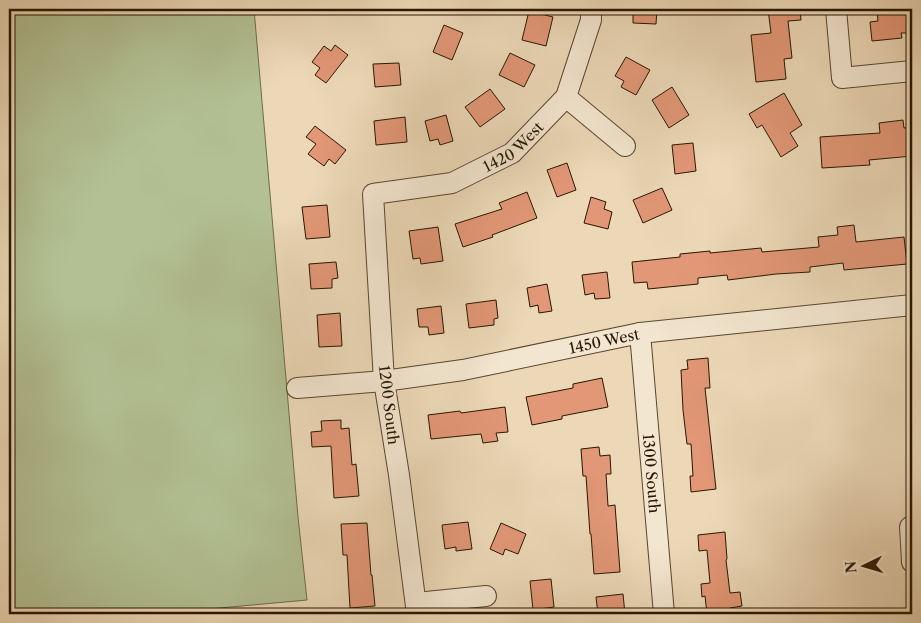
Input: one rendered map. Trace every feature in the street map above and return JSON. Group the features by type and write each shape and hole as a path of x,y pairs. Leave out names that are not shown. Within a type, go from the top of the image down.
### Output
{"street":[{"path":"591,9 591,20 566,97 625,146"},
{"path":"836,9 842,78 912,71"},
{"name":"1420 West","path":"373,194 452,183 512,153 566,97"},
{"name":"1200 South","path":"373,194 384,382 399,475 416,609"},
{"name":"1450 West","path":"298,388 384,382 463,370 640,333 912,305"},
{"name":"1300 South","path":"640,333 664,614"},
{"path":"912,527 910,527 912,562"},
{"path":"416,609 486,596"}],"green space":[{"path":"9,9 254,9 298,517 307,600 155,614 9,614"}],"building":[{"path":"633,9 657,9 656,24 633,23"},
{"path":"768,9 800,9 801,20 788,21 792,58 784,59 786,79 756,82 751,35 771,33"},
{"path":"877,9 906,9 908,33 901,33 902,38 872,41 870,22 878,21"},
{"path":"529,11 553,17 546,46 522,40"},
{"path":"444,25 463,33 452,60 433,52"},
{"path":"335,45 348,55 326,83 315,75 320,68 312,62 324,46 331,51"},
{"path":"510,53 535,65 524,87 499,75"},
{"path":"626,57 650,70 636,95 621,87 624,81 615,76"},
{"path":"399,63 401,85 375,87 373,64"},
{"path":"672,87 689,115 669,128 652,100"},
{"path":"490,89 505,109 480,127 465,107"},
{"path":"784,93 802,125 790,133 798,146 781,157 762,125 757,128 749,114"},
{"path":"446,115 453,141 440,145 438,139 430,141 425,121"},
{"path":"405,117 407,142 376,145 374,121"},
{"path":"903,120 904,128 912,127 912,156 869,160 870,165 822,168 820,137 880,133 879,123"},
{"path":"315,126 346,150 335,164 329,159 324,166 308,154 316,144 306,137"},
{"path":"693,143 696,171 675,174 672,145"},
{"path":"567,163 576,190 557,197 547,170"},
{"path":"662,188 672,210 643,223 633,200"},
{"path":"527,192 537,218 492,235 493,237 463,247 455,224 502,209 499,203"},
{"path":"591,197 606,202 604,209 612,212 608,229 584,223"},
{"path":"327,205 330,237 306,239 302,207"},
{"path":"854,225 856,242 904,237 907,264 844,270 843,263 810,267 810,272 728,280 727,275 698,278 698,284 648,289 647,282 634,283 632,262 680,257 680,254 710,251 710,253 761,248 762,252 819,247 818,237 838,235 837,227"},
{"path":"438,227 443,261 421,264 420,258 413,259 409,231"},
{"path":"336,262 338,278 332,279 332,288 311,289 309,264"},
{"path":"607,272 610,298 595,299 594,293 585,295 582,275"},
{"path":"547,284 552,311 539,313 538,305 530,307 527,288"},
{"path":"496,300 498,318 494,319 494,325 469,328 466,304"},
{"path":"441,306 444,333 429,335 428,327 419,327 417,309"},
{"path":"340,313 342,346 319,347 317,315"},
{"path":"708,358 710,388 705,388 716,489 691,492 690,476 693,476 691,444 687,444 681,370 688,369 687,360"},
{"path":"602,378 608,407 562,416 562,419 532,425 526,397 573,388 573,384"},
{"path":"505,407 508,432 496,433 498,441 483,443 481,434 431,439 428,415"},
{"path":"341,420 341,429 349,428 352,465 356,464 359,496 334,498 331,446 312,447 311,432 322,431 321,421"},
{"path":"599,447 600,456 610,455 611,474 606,474 608,506 615,505 620,572 594,574 586,476 583,476 581,449"},
{"path":"468,522 472,549 456,551 456,547 445,549 442,525"},
{"path":"367,523 375,606 350,608 347,555 343,555 341,524"},
{"path":"501,523 526,534 518,554 505,549 503,555 490,549"},
{"path":"725,532 730,593 740,592 742,606 730,608 731,612 707,614 705,596 702,597 701,584 710,583 707,550 699,551 698,535"},
{"path":"551,579 554,607 533,610 530,581"},
{"path":"623,594 625,614 598,614 596,597"}]}
